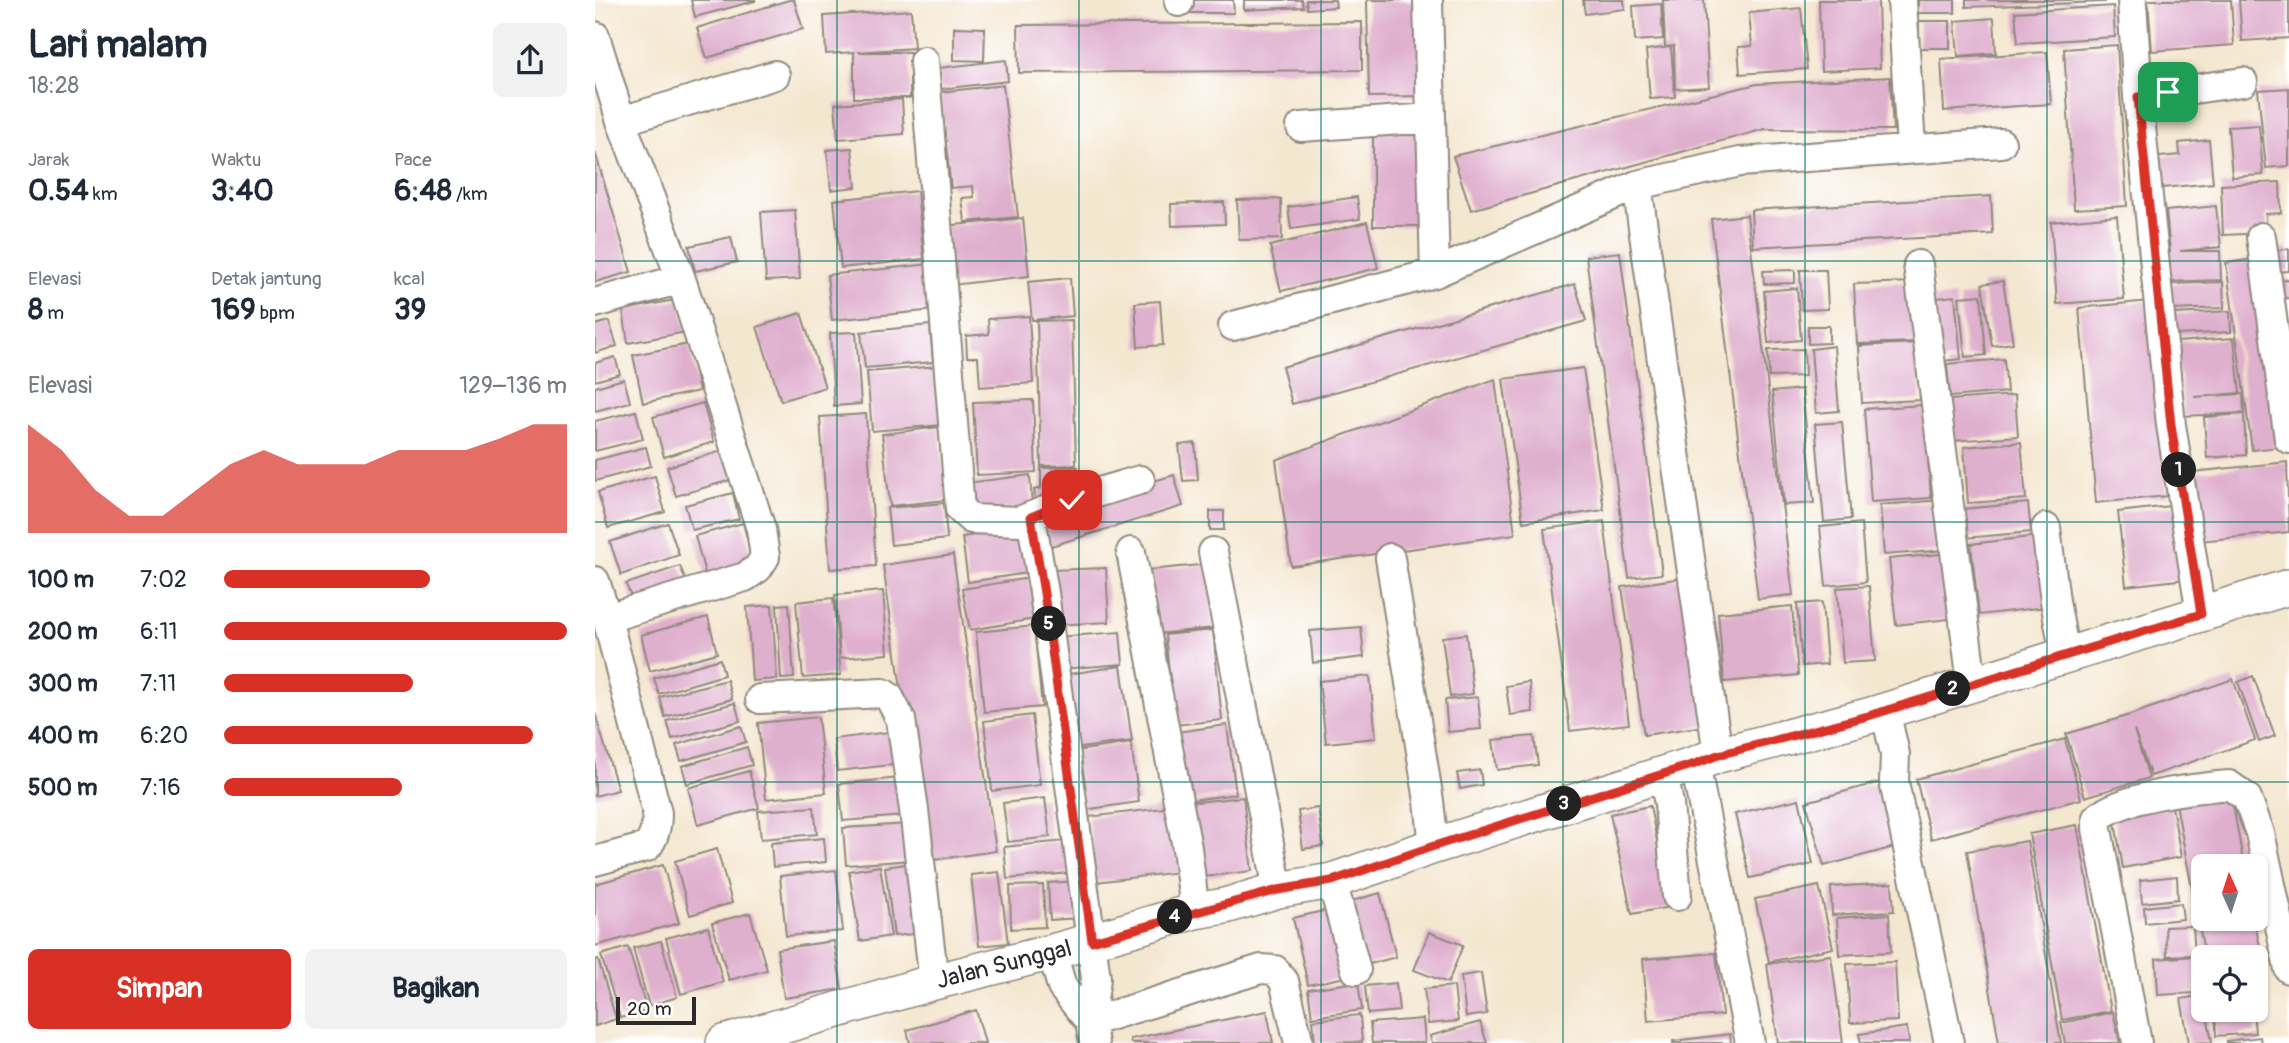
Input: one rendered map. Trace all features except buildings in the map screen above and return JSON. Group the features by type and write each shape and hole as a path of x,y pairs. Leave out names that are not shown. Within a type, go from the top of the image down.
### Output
{"main road":[{"name":"Jalan Sunggal","path":"738,1041 934,982 1052,953 1195,911 1225,906 1278,890 1332,881 1692,764 1877,713 2289,587"}],"street":[{"path":"1429,0 1435,273"},
{"path":"1902,0 1910,148"},
{"path":"2132,0 2138,97 2171,425 2201,614"},
{"path":"595,36 621,121 681,279 761,529 765,557 758,568 745,577 607,618"},
{"path":"923,61 960,509 971,519 1019,521 1072,500 1140,480"},
{"path":"621,121 775,75"},
{"path":"2138,97 2243,82"},
{"path":"1301,127 1431,118"},
{"path":"1233,326 1435,273 1637,185 1740,162 1910,148 2001,144"},
{"path":"1637,185 1692,764 1750,1043"},
{"path":"2261,237 2289,439"},
{"path":"1917,265 1972,683"},
{"path":"595,303 681,279"},
{"path":"1031,517 1046,606 1092,941 1096,978 1092,1032"},
{"path":"2046,528 2065,655"},
{"path":"1131,552 1187,848 1195,911"},
{"path":"1213,552 1278,890"},
{"path":"1389,558 1434,846"},
{"path":"595,581 657,813 657,823 647,847 595,861"},
{"path":"760,699 883,693 889,697 901,720 915,810 934,982"},
{"path":"1877,713 1880,758 1894,782 1949,1043"},
{"path":"1677,896 1669,804 1692,764"},
{"path":"2137,1043 2097,830 2097,818 2106,810 2197,788 2229,785 2247,798 2260,832 2289,969"},
{"path":"1332,881 1356,970"},
{"path":"1052,953 1062,987 1092,1032"},
{"path":"1092,1032 1261,968 1275,970 1284,981 1299,1043"}],"route":[{"path":"1072,500 1031,517 1092,941 1278,890 1332,881 1718,755 1868,716 2201,614 2171,425 2138,97 2168,92"}]}
